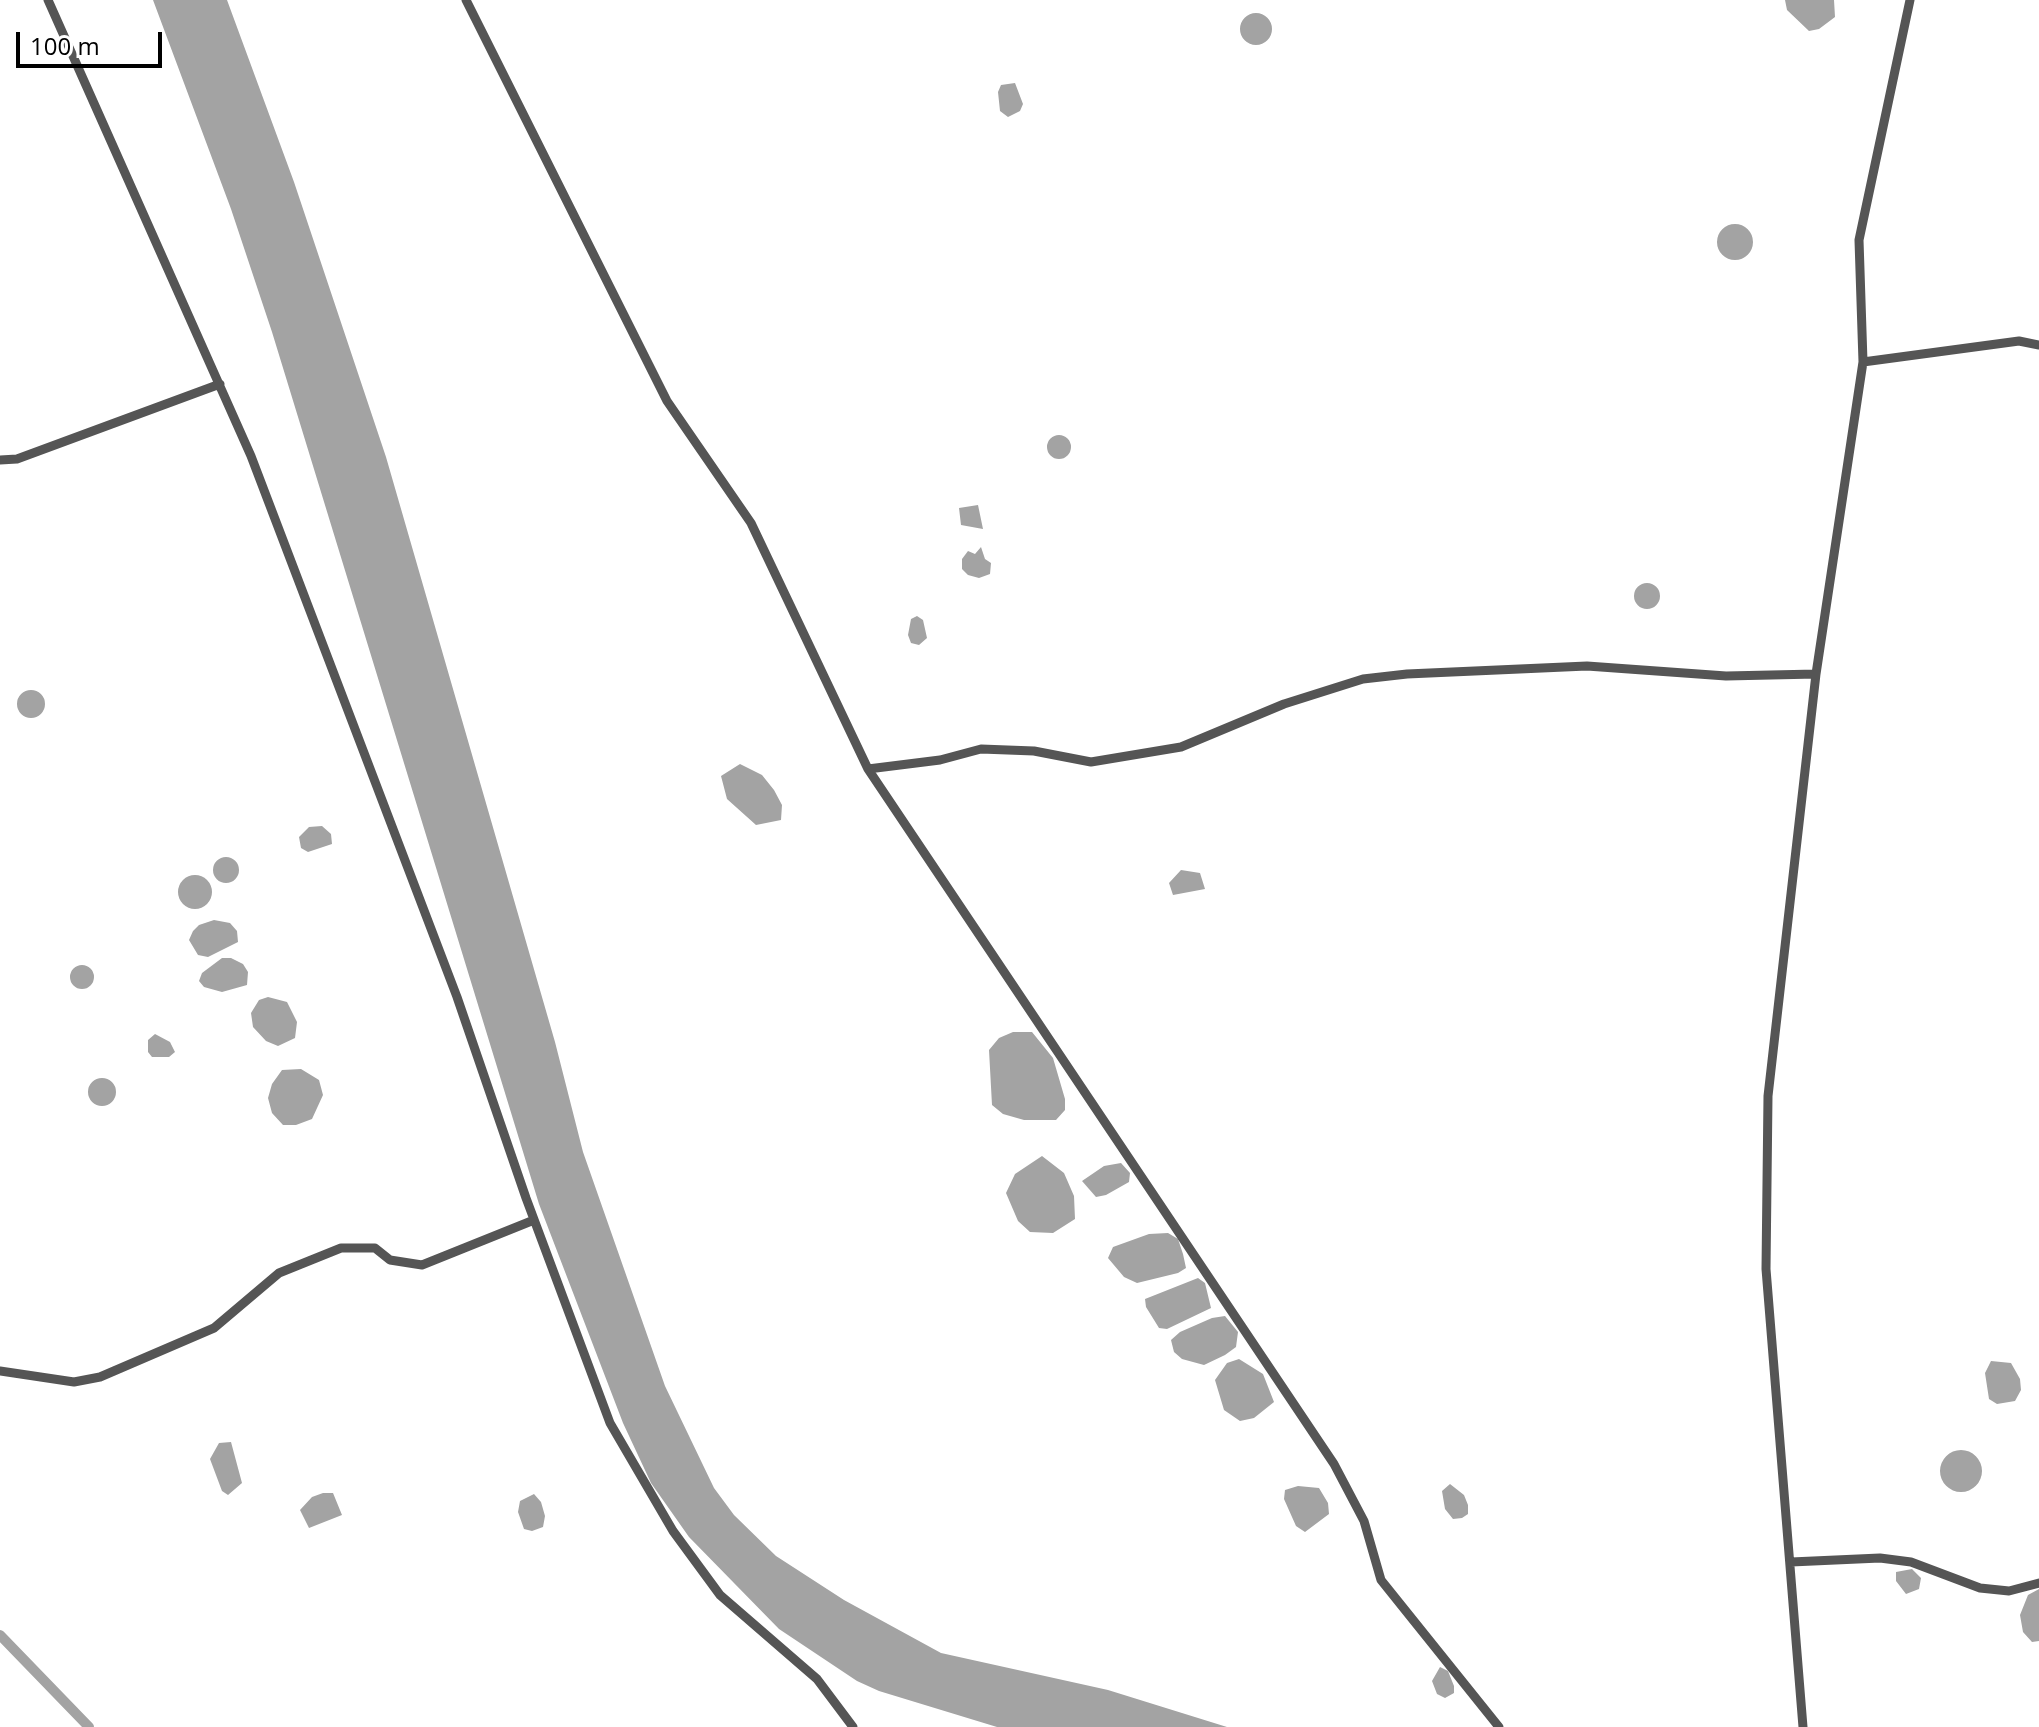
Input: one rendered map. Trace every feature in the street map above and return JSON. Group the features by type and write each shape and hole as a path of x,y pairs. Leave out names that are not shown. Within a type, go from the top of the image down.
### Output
{"street":[{"path":"48,0 257,470 457,997 534,1220 610,1423 673,1531 720,1595 817,1679 853,1727"},
{"path":"466,0 667,401 751,523 868,769 1334,1464 1364,1521 1381,1580 1499,1727"},
{"path":"1803,1727 1766,1269 1768,1096 1816,674 1863,362 1859,240 1910,0"},
{"path":"1863,362 2019,341 2039,345"},
{"path":"0,460 17,459 220,384"},
{"path":"868,769 940,760 981,749 1034,751 1091,762 1181,747 1284,704 1363,679 1407,674 1587,666 1726,676 1816,674"},
{"path":"0,1371 74,1382 100,1377 214,1328 279,1273 341,1248 375,1248 390,1260 422,1265 534,1220"},
{"path":"1791,1562 1880,1558 1911,1562 1980,1588 2009,1591 2039,1583"}],"shaded area":[{"path":"153,0 227,0 294,182 386,457 555,1042 583,1152 665,1386 714,1488 734,1515 776,1556 844,1600 941,1653 1108,1690 1227,1727 997,1727 879,1691 857,1681 779,1629 689,1537 651,1483 623,1423 539,1204 272,332 231,209"},
{"path":"1785,0 1834,0 1835,17 1819,29 1809,31 1787,10"},
{"path":"1256,13 1267,18 1272,29 1267,40 1256,45 1245,40 1240,29 1245,18"},
{"path":"1015,83 1023,104 1020,111 1008,117 1000,111 998,92 1001,85"},
{"path":"1735,224 1747,230 1753,242 1747,254 1735,260 1723,254 1717,242 1723,230"},
{"path":"1059,435 1070,442 1071,447 1064,458 1059,459 1048,452 1047,447 1054,436"},
{"path":"978,505 983,529 961,525 959,508"},
{"path":"981,547 985,559 991,563 990,574 979,578 968,575 962,569 962,559 968,551 975,554"},
{"path":"1647,583 1656,587 1660,596 1656,605 1647,609 1638,605 1634,596 1638,587"},
{"path":"917,616 923,620 927,638 919,645 911,643 908,635 911,619"},
{"path":"31,690 41,694 45,704 41,714 31,718 21,714 17,704 21,694"},
{"path":"740,764 762,775 774,790 782,805 781,820 756,825 727,799 721,776"},
{"path":"322,826 331,834 332,844 308,852 301,848 299,837 309,827"},
{"path":"226,857 235,861 239,870 235,879 226,883 217,879 213,870 217,861"},
{"path":"1181,870 1200,873 1205,889 1173,895 1169,883"},
{"path":"195,875 207,880 212,892 207,904 195,909 183,904 178,892 183,880"},
{"path":"214,920 230,923 237,931 238,942 208,957 198,955 189,940 193,931 199,925"},
{"path":"222,958 231,958 243,964 248,972 247,985 222,992 204,987 199,981 202,973"},
{"path":"82,965 91,968 94,977 91,986 82,989 73,986 70,977 73,968"},
{"path":"268,997 287,1002 297,1022 295,1038 278,1046 266,1041 253,1027 251,1013 259,1000"},
{"path":"1013,1032 1032,1032 1053,1058 1065,1099 1065,1110 1056,1120 1024,1120 1003,1114 992,1105 989,1050 999,1038"},
{"path":"155,1034 170,1042 175,1052 169,1057 152,1057 148,1052 148,1040"},
{"path":"301,1069 319,1080 323,1095 312,1119 296,1125 283,1125 272,1113 268,1098 272,1084 282,1070"},
{"path":"102,1078 112,1082 116,1092 112,1102 102,1106 92,1102 88,1092 92,1082"},
{"path":"1042,1156 1064,1173 1074,1196 1075,1219 1053,1233 1030,1232 1018,1221 1006,1193 1015,1174"},
{"path":"1121,1163 1130,1173 1129,1182 1106,1195 1096,1197 1082,1181 1104,1166"},
{"path":"1168,1233 1178,1239 1183,1254 1186,1268 1178,1273 1137,1283 1124,1277 1108,1258 1113,1247 1149,1234"},
{"path":"1198,1278 1205,1283 1211,1308 1167,1329 1159,1328 1146,1307 1145,1299"},
{"path":"1225,1316 1238,1332 1236,1347 1225,1355 1204,1365 1182,1359 1174,1352 1171,1340 1180,1332 1212,1318"},
{"path":"1239,1359 1263,1374 1274,1402 1254,1418 1240,1421 1224,1410 1215,1380 1227,1363"},
{"path":"1991,1361 2011,1363 2020,1379 2021,1390 2015,1401 1997,1404 1989,1399 1985,1373"},
{"path":"231,1442 242,1483 228,1495 222,1491 210,1459 219,1443"},
{"path":"1961,1450 1976,1456 1982,1471 1976,1486 1961,1492 1946,1486 1940,1471 1946,1456"},
{"path":"1450,1484 1464,1495 1468,1505 1468,1514 1462,1518 1453,1519 1445,1509 1442,1491"},
{"path":"1298,1486 1319,1488 1328,1503 1329,1514 1305,1532 1296,1526 1284,1499 1285,1490"},
{"path":"333,1493 342,1515 309,1528 300,1510 312,1497"},
{"path":"534,1494 541,1502 545,1516 543,1527 532,1531 524,1529 518,1512 520,1501"},
{"path":"1912,1569 1921,1578 1919,1589 1906,1594 1896,1581 1896,1572"},
{"path":"2039,1589 2039,1641 2032,1642 2023,1632 2020,1615 2028,1595"},
{"path":"1440,1667 1448,1671 1454,1686 1454,1693 1445,1698 1437,1694 1432,1681"}],"waterway":[{"path":"0,1635 89,1727"}]}
